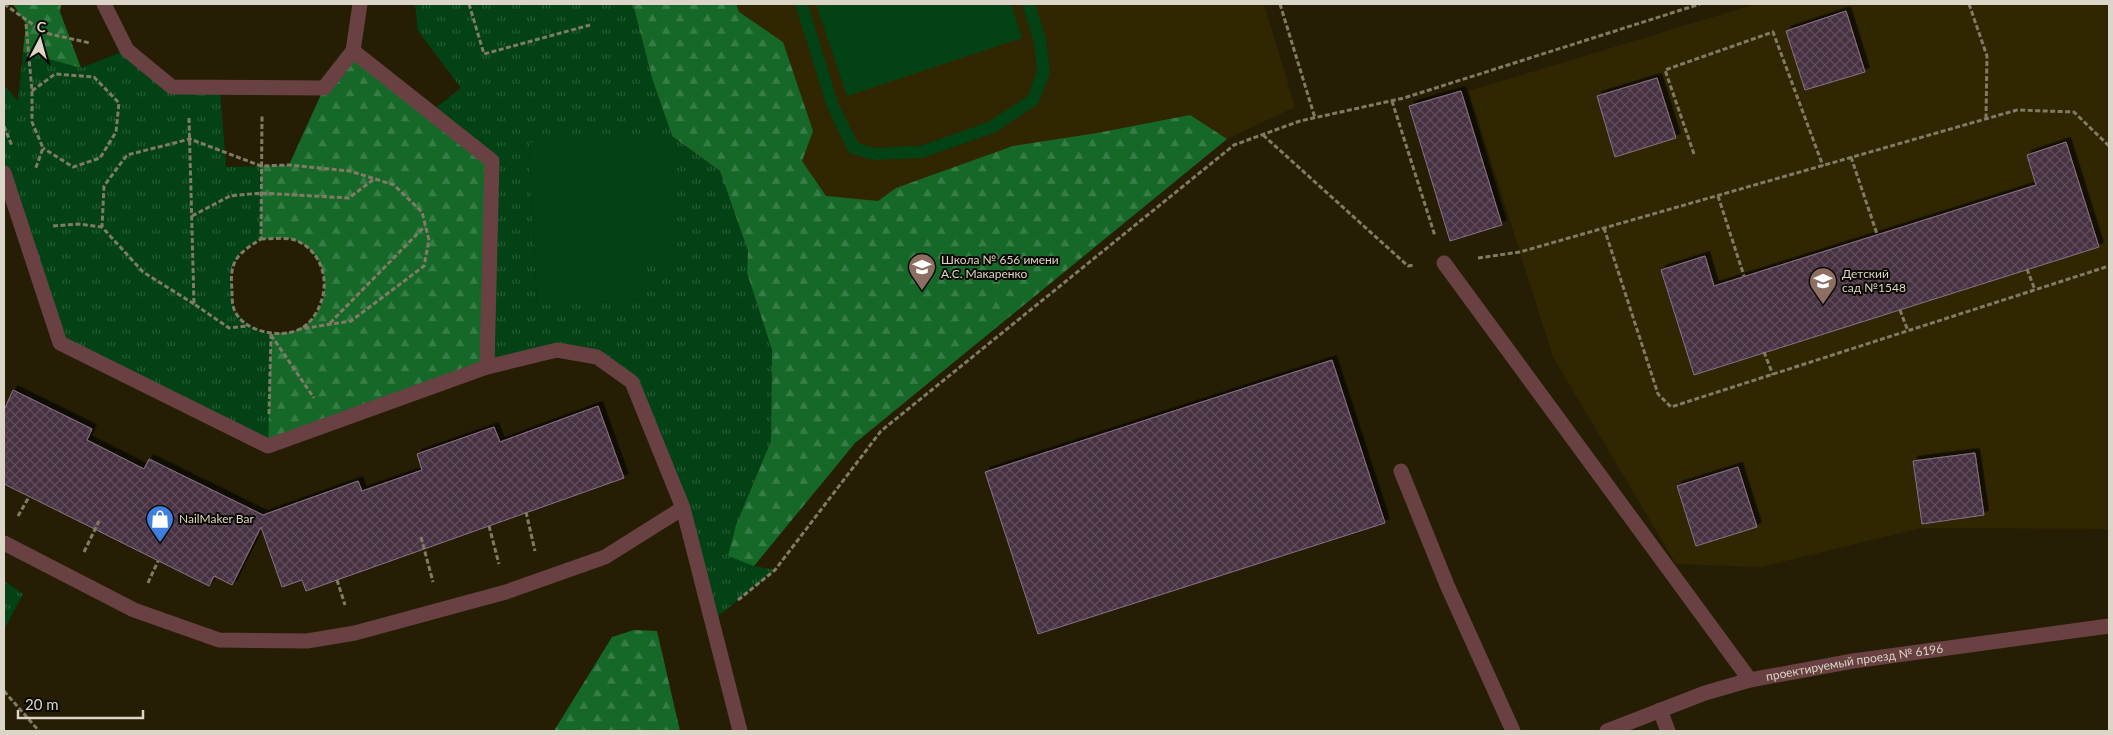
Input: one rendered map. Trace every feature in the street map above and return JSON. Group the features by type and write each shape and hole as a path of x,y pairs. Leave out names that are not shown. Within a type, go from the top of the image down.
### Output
{"street":[{"path":"104,4 128,50 172,87 263,88 324,88 353,51 360,4"},
{"path":"353,51 492,161 487,368"},
{"path":"4,173 60,343 268,446 487,368 557,350 596,357 632,382 683,508 740,731"},
{"path":"1444,263 1750,680"},
{"path":"1401,471 1447,584 1513,731"},
{"path":"4,543 134,610 219,640 307,641 355,633 506,592 605,557 683,508"},
{"name":"проектируемый проезд № 6196","path":"1607,731 1706,693 1750,680 1853,661 2109,626"},
{"path":"1660,710 1668,731"}],"path":[{"path":"4,4 45,33 128,50"},
{"path":"469,4 484,54 590,25"},
{"path":"1280,4 1315,118"},
{"path":"712,621 775,570 881,431 1234,145 1315,118 1392,101 1700,4"},
{"path":"1969,4 1987,56 1986,118"},
{"path":"26,24 32,91 32,122 43,148 74,167 100,158 116,132 119,103 94,77 55,74 32,91"},
{"path":"1694,154 1665,70 1773,32 1823,166"},
{"path":"188,87 194,304"},
{"path":"261,239 263,88"},
{"path":"1392,101 1444,263"},
{"path":"1263,135 1408,266 1520,252 2017,110 2074,112 2109,146"},
{"path":"190,139 261,166 288,165 350,171 394,185 422,212 429,240 424,266 351,321 271,334 249,326 229,328 143,272 102,227 104,186 127,155 190,139"},
{"path":"34,171 43,148"},
{"path":"1851,158 1877,234"},
{"path":"192,216 230,196 261,192 349,198 374,178"},
{"path":"1718,196 1744,276"},
{"path":"329,324 426,225"},
{"path":"1604,228 1658,394 1671,407 2109,266"},
{"path":"249,326 234,310 230,272 241,251 261,239 294,239 312,251 322,265 326,286 319,310 300,329"},
{"path":"2027,269 2035,290"},
{"path":"1900,310 1908,331"},
{"path":"268,446 271,334"},
{"path":"271,334 332,423"},
{"path":"1764,352 1773,375"},
{"path":"526,512 542,579"},
{"path":"489,526 506,592"},
{"path":"421,537 441,609"},
{"path":"4,691 39,731"}],"shaded area":[{"name":"Школа № 656 имени А.С. Макаренко","path":"701,4 1264,4 1295,107 1227,139 855,443"},
{"name":"Детский сад №1548","path":"1756,4 2109,4 2109,529 1921,528 1761,567 1676,564 1553,357 1469,91"}],"green space":[{"path":"13,4 61,4 60,12 81,68 23,52 26,24"},
{"path":"415,4 633,4 652,78 672,136 720,171 748,251 747,273 772,350 771,441 736,525 754,566 775,570 712,621 683,508 632,382 597,357 557,350 487,367 430,112 461,88 418,31","holes":["529,143 641,263 643,300 537,304"]},
{"path":"633,4 736,4 739,12 783,42 813,131 802,161 826,196 878,201 896,188 1013,146 1097,133 1190,115 1227,139 855,443 754,566 728,556 736,525 771,441 772,350 747,273 748,251 720,171 672,136 652,78"},
{"path":"795,4 808,4 838,103 858,143 874,148 920,146 988,122 1028,96 1037,71 1034,42 1022,4 1035,4 1046,39 1050,73 1038,104 994,133 922,158 873,160 849,153 827,107"},
{"path":"816,4 1011,4 1022,38 847,96"},
{"path":"127,50 172,87 220,88 226,167 261,166 261,239 241,251 230,272 234,310 249,326 271,334 268,446 60,343 4,173 4,85 18,101 23,52 81,68"},
{"path":"353,51 492,161 487,367 268,446 271,334 298,330 312,319 320,308 324,296 325,282 316,258 307,248 292,239 261,239 261,166 289,165 324,88"},
{"path":"672,136 678,262 642,263 643,300 537,305 529,143"},
{"path":"4,581 23,594 4,630"},
{"path":"634,630 657,631 680,731 554,731 612,637"}],"building":[{"path":"1846,11 1865,72 1805,90 1786,31"},
{"path":"1657,78 1676,138 1615,157 1597,96"},
{"path":"1461,91 1502,225 1450,241 1409,106"},
{"path":"2066,142 2099,247 1694,375 1661,270 1705,256 1714,286 2036,185 2027,155"},
{"path":"1332,360 1385,523 1038,634 985,472"},
{"path":"13,390 92,429 87,440 144,469 149,459 263,515 358,481 362,491 422,470 417,454 494,427 500,442 598,406 624,478 306,591 302,580 282,587 261,527 232,585 214,576 209,586 4,484 4,410"},
{"path":"1975,453 1984,515 1922,524 1913,461"},
{"path":"1738,467 1757,527 1696,546 1677,486"}],"place":[{"name":"Школа № 656 имени А.С. Макаренко","path":"922,291"},
{"name":"Детский сад №1548","path":"1823,305"},
{"name":"NailMaker Bar","path":"160,543"}]}
